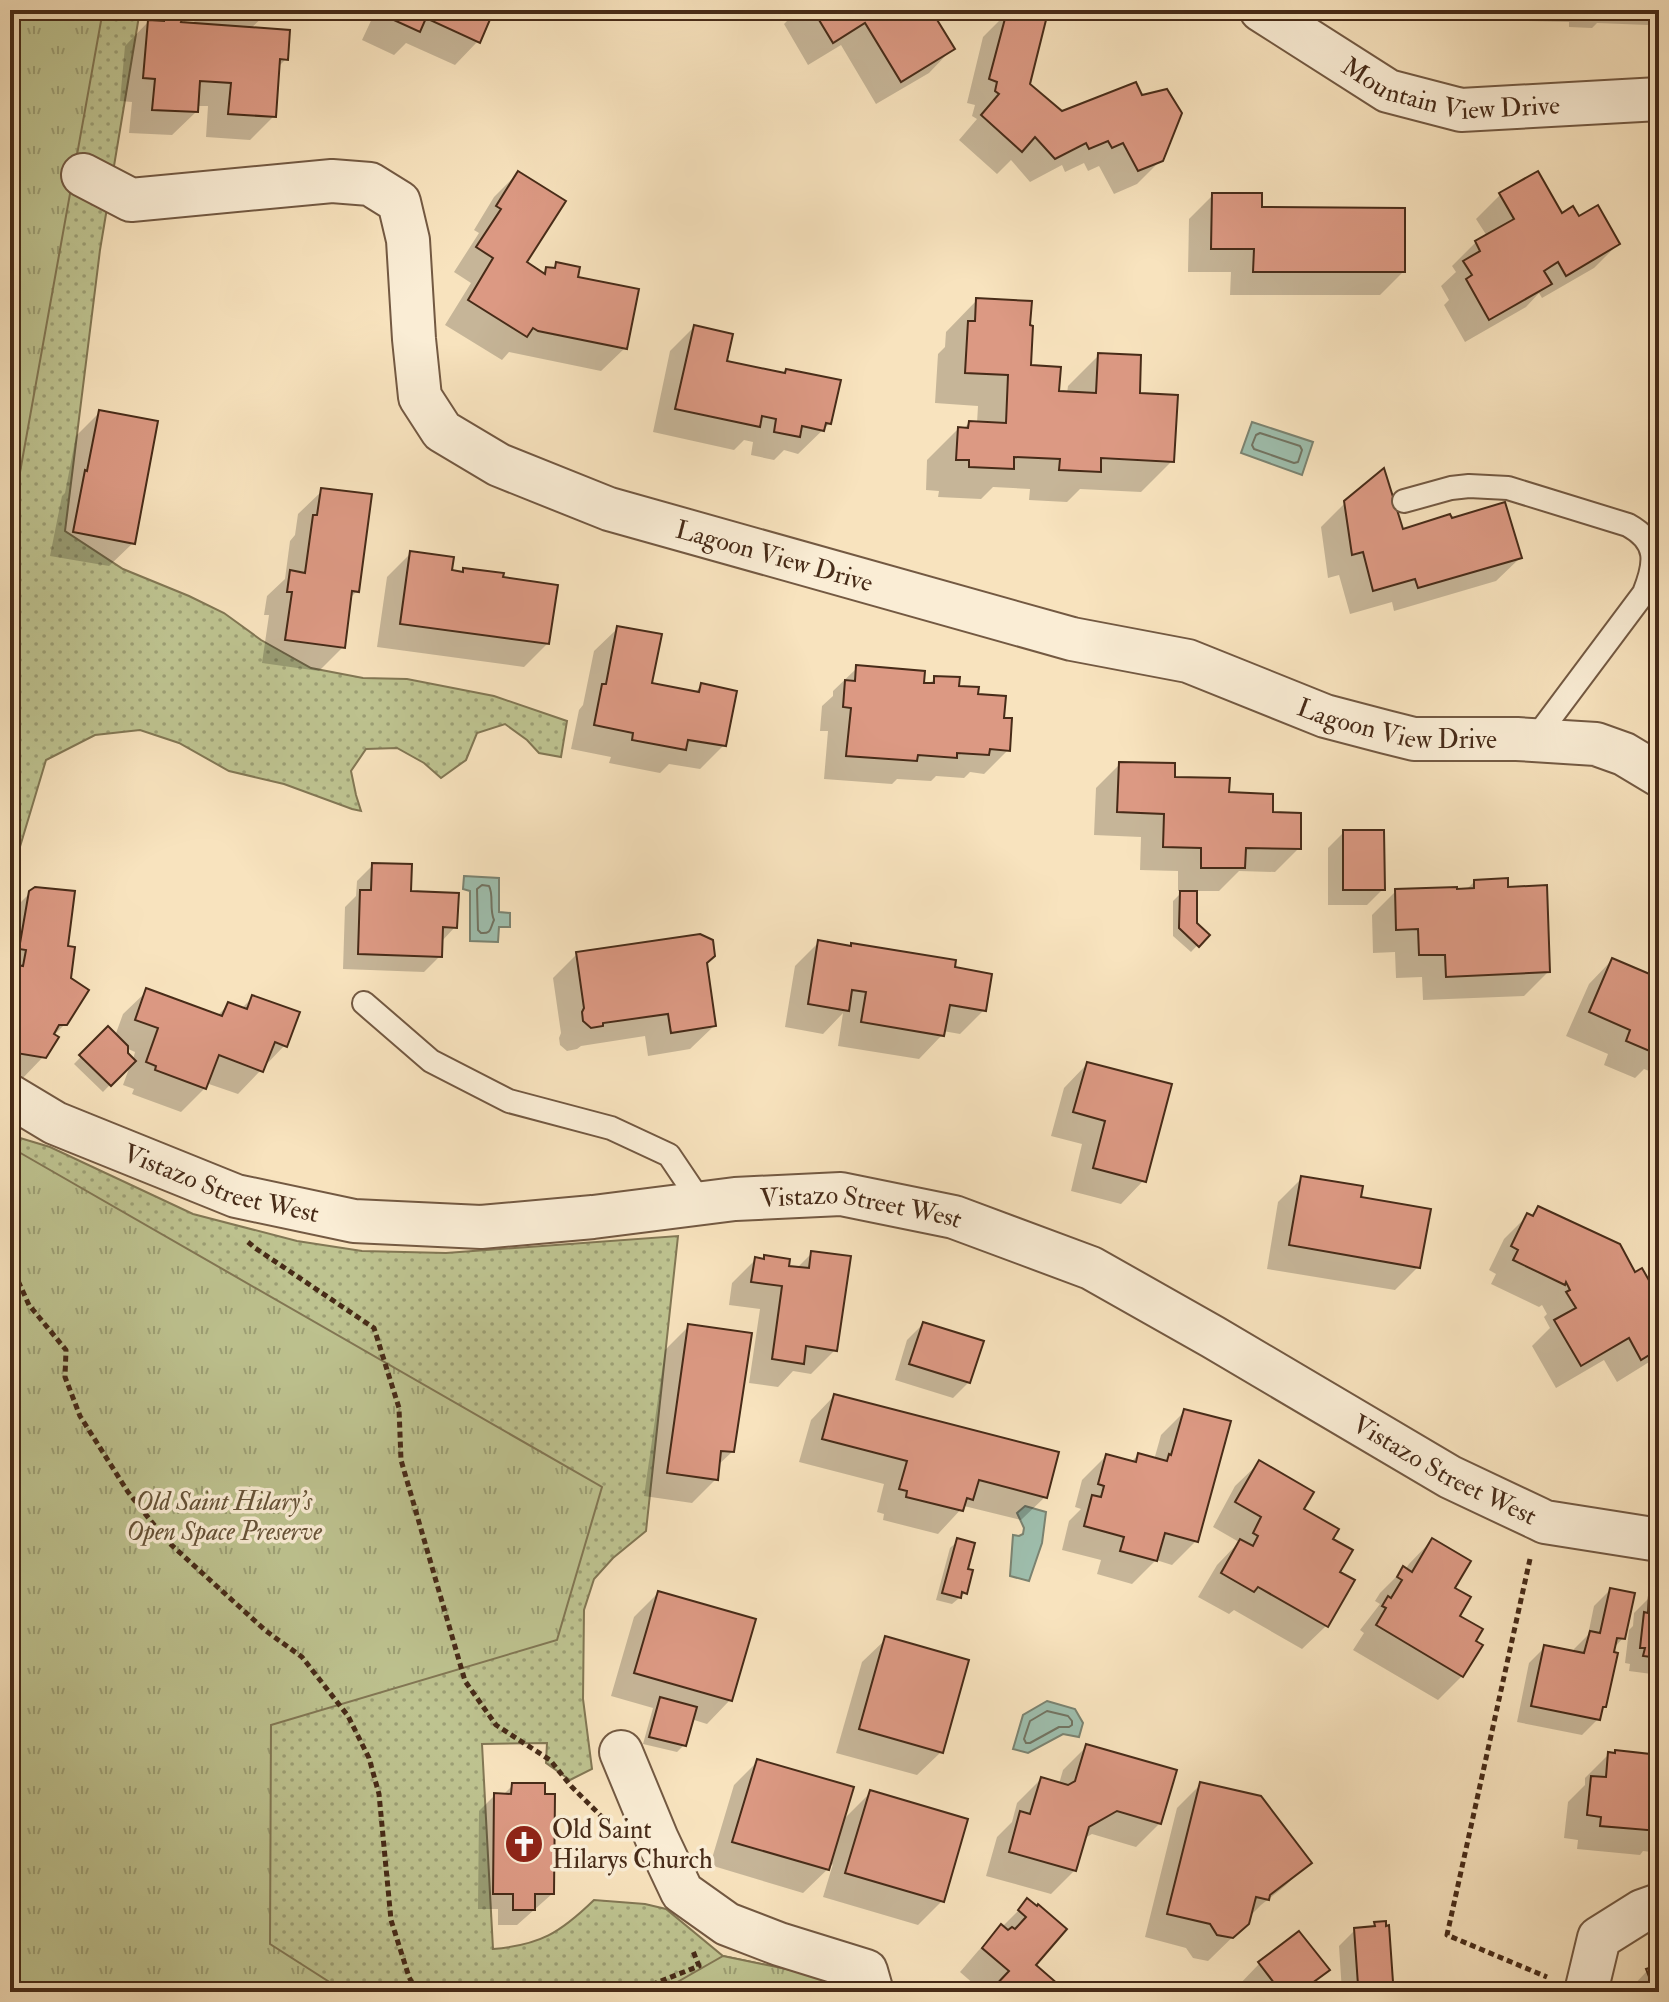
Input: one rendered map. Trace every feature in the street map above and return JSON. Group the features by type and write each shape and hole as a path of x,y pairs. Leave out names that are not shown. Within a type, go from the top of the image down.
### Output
{"street":[{"name":"Mountain View Drive","path":"1261,10 1388,91 1461,110 1659,99"},
{"name":"Lagoon View Drive","path":"83,175 131,200 332,181 370,184 399,202 408,240 420,397 442,431 453,438 499,465 593,503 1072,639 1188,661 1325,716 1386,732 1414,739 1596,744 1624,754 1659,775"},
{"name":"Vistazo Street West","path":"10,1096 55,1123 236,1196 354,1221 481,1227 735,1199 841,1194 954,1217 1091,1268 1450,1477 1545,1522 1659,1540"},
{"path":"621,1752 682,1892 727,1924 866,1971 872,1992"},
{"path":"1571,1986 1599,1938 1642,1911 1659,1905"}],"lane":[{"path":"1404,501 1460,487 1508,488 1628,525 1641,532 1647,540 1653,562 1644,593 1534,740"},
{"path":"364,1003 431,1061 509,1101 611,1128 669,1155 702,1204"}],"path":[{"path":"244,1238 374,1328 399,1408 401,1460 465,1681 496,1725 550,1760 603,1819"},
{"path":"10,1263 29,1305 66,1350 65,1377 80,1416 128,1492 166,1540 266,1631 302,1657 348,1716 369,1758 379,1794 391,1920 409,1977 417,1992"},
{"path":"1539,1519 1447,1935 1571,1986"},
{"path":"633,1992 699,1966 689,1939"}],"green space":[{"path":"10,10 140,10 100,250 65,531 123,569 224,613 261,640 311,668 363,678 407,679 494,696 567,721 561,757 539,753 505,724 477,733 466,760 441,778 424,763 397,748 366,749 351,771 361,811 284,784 229,771 179,743 140,730 95,735 46,760 10,880"},
{"path":"10,10 103,10 10,528"},
{"name":"Old Saint Hilary's Open Space Preserve","path":"10,1135 50,1147 193,1214 297,1241 362,1251 446,1253 678,1236 646,1531 613,1558 594,1579 584,1610 583,1699 592,1769 570,1780 546,1763 547,1743 482,1744 493,1949 524,1944 548,1935 594,1900 645,1904 666,1909 723,1956 849,1982 852,1992 10,1992"},
{"name":"Old Saint Hilary's Open Space Preserve","path":"10,1147 602,1487 557,1640 271,1725 270,1944 345,1992 10,1992"},
{"path":"723,1956 849,1982 852,1992 660,1992"}],"water":[{"path":"1252,422 1313,442 1302,475 1241,453"},
{"path":"464,876 499,878 499,912 510,913 510,927 499,927 498,942 470,941 470,891 463,889"},
{"path":"1025,1506 1046,1512 1042,1543 1029,1581 1010,1576 1013,1535 1023,1534 1024,1528 1017,1513"},
{"path":"1047,1701 1075,1709 1083,1723 1079,1737 1063,1734 1028,1753 1013,1749 1023,1715"}],"building":[{"path":"209,10 266,10 266,16 209,14"},
{"path":"388,10 494,10 480,43 426,18 420,32 385,16"},
{"path":"813,10 931,10 955,49 901,82 865,23 833,43"},
{"path":"1007,11 1046,20 1030,84 1062,111 1136,82 1142,95 1167,89 1182,113 1163,161 1138,171 1123,143 1112,148 1108,141 1089,149 1086,143 1055,159 1035,137 1022,152 981,115 999,94 995,91 997,82 989,79"},
{"path":"164,18 290,30 288,60 280,59 276,117 228,114 231,83 200,81 198,112 152,110 155,79 143,78 148,20 164,21"},
{"path":"518,171 566,201 527,262 545,274 546,267 555,268 556,262 580,267 578,277 639,289 627,349 533,328 527,337 468,300 493,258 476,247 501,209 496,206"},
{"path":"1538,171 1562,213 1573,206 1579,216 1598,205 1620,244 1566,276 1558,262 1544,271 1552,284 1489,320 1466,279 1472,275 1463,261 1480,251 1475,241 1514,219 1499,193"},
{"path":"1212,193 1262,193 1262,207 1405,208 1405,272 1253,272 1254,249 1211,249"},
{"path":"976,298 1032,301 1031,365 1061,367 1059,391 1096,393 1098,353 1141,355 1140,393 1178,395 1174,462 1101,458 1101,472 1059,470 1060,459 1014,457 1014,469 969,467 969,460 956,460 958,427 968,428 969,421 1006,423 1008,375 965,373 968,321 975,321"},
{"path":"694,325 733,334 727,361 841,380 831,424 826,423 824,431 802,426 800,437 774,432 776,419 762,416 760,427 675,409"},
{"path":"99,410 158,421 135,544 73,532"},
{"path":"1384,468 1403,529 1450,514 1452,518 1505,502 1522,558 1418,588 1415,579 1373,591 1363,552 1352,555 1344,501"},
{"path":"321,488 372,494 359,592 352,591 345,648 285,640 292,592 287,592 290,570 305,573 313,515 317,515"},
{"path":"410,551 454,557 452,570 463,572 463,568 504,573 503,577 558,585 549,644 400,624"},
{"path":"617,626 662,634 652,683 699,692 701,683 737,691 726,746 688,740 686,750 632,740 633,733 594,725 602,684 606,684"},
{"path":"856,665 925,671 924,683 934,683 934,676 960,677 959,686 979,687 978,694 1006,696 1004,718 1012,718 1010,751 990,749 989,755 957,753 957,758 918,755 917,761 846,756 851,708 843,707 845,680 855,681"},
{"path":"1119,762 1175,763 1175,777 1230,778 1229,792 1273,794 1273,812 1301,813 1301,849 1246,848 1245,868 1201,868 1201,848 1163,847 1164,814 1117,812"},
{"path":"1343,830 1384,830 1385,890 1343,890"},
{"path":"372,863 412,864 411,891 459,893 457,928 443,927 442,957 358,954 360,890 371,890"},
{"path":"1508,878 1508,887 1547,885 1550,972 1446,977 1445,955 1419,955 1418,929 1396,930 1395,889 1474,888 1474,880"},
{"path":"35,887 75,891 68,946 75,947 71,978 89,990 67,1025 59,1025 54,1034 59,1037 46,1058 10,1052 10,1005 17,965 23,966 26,950 19,949 29,891"},
{"path":"1180,891 1197,891 1197,923 1210,935 1199,947 1179,928"},
{"path":"700,934 713,940 715,956 707,963 716,1026 671,1033 668,1014 603,1023 603,1026 591,1028 583,1021 576,952"},
{"path":"818,940 956,960 955,967 992,974 986,1011 950,1005 944,1036 861,1022 866,992 852,990 849,1011 808,1004"},
{"path":"1612,958 1659,978 1659,1055 1626,1041 1630,1030 1589,1012"},
{"path":"146,988 222,1016 228,1002 247,1009 252,995 300,1012 287,1047 275,1042 263,1072 219,1055 206,1089 155,1070 156,1066 146,1062 158,1028 135,1020"},
{"path":"108,1026 128,1046 128,1053 136,1061 111,1086 79,1055"},
{"path":"1087,1062 1172,1084 1146,1182 1093,1168 1105,1121 1073,1112"},
{"path":"1301,1176 1363,1186 1361,1197 1431,1209 1420,1268 1289,1245"},
{"path":"1538,1206 1620,1244 1635,1272 1642,1268 1659,1298 1659,1349 1641,1360 1629,1338 1581,1366 1554,1320 1576,1308 1566,1292 1570,1290 1566,1282 1565,1285 1513,1260 1518,1250 1511,1246 1527,1213 1533,1216"},
{"path":"811,1251 851,1256 837,1351 806,1346 804,1364 772,1359 782,1286 751,1282 755,1257 764,1259 764,1255 790,1259 789,1266 809,1268"},
{"path":"923,1322 984,1341 970,1383 909,1364"},
{"path":"688,1324 752,1333 734,1452 721,1451 718,1480 667,1473"},
{"path":"834,1394 1059,1452 1047,1498 979,1480 973,1500 967,1498 963,1511 906,1497 907,1491 899,1489 907,1461 822,1439"},
{"path":"1184,1409 1231,1421 1198,1542 1165,1533 1157,1561 1120,1551 1124,1537 1084,1526 1092,1495 1101,1497 1104,1486 1098,1484 1106,1454 1136,1462 1138,1453 1167,1461"},
{"path":"1259,1460 1314,1492 1304,1509 1339,1529 1333,1539 1353,1550 1340,1572 1355,1580 1328,1627 1258,1587 1254,1592 1221,1573 1240,1539 1253,1546 1258,1536 1253,1533 1261,1517 1235,1502"},
{"path":"957,1538 975,1543 968,1569 973,1570 967,1594 962,1592 961,1598 942,1593"},
{"path":"1432,1538 1471,1561 1455,1588 1471,1597 1460,1616 1483,1629 1476,1641 1483,1645 1463,1677 1376,1625 1386,1608 1382,1606 1402,1580 1397,1577 1403,1566 1412,1572"},
{"path":"1610,1588 1635,1593 1625,1639 1617,1638 1614,1652 1618,1653 1606,1707 1603,1707 1600,1720 1531,1706 1544,1645 1584,1653 1590,1631 1600,1633"},
{"path":"658,1591 756,1619 732,1701 634,1673"},
{"path":"1649,1595 1659,1596 1659,1658 1643,1656 1645,1648 1640,1648"},
{"path":"885,1636 969,1660 943,1753 859,1729"},
{"path":"660,1697 697,1707 686,1746 649,1737"},
{"path":"1086,1744 1177,1770 1161,1824 1117,1811 1089,1827 1076,1871 1009,1852 1020,1811 1030,1814 1041,1777 1068,1785 1075,1781"},
{"path":"1615,1750 1659,1755 1659,1831 1600,1826 1601,1817 1587,1815 1591,1776 1606,1777 1608,1752 1615,1753"},
{"path":"757,1759 854,1787 829,1870 732,1842"},
{"path":"1200,1782 1261,1796 1312,1863 1270,1895 1269,1900 1256,1897 1249,1924 1233,1938 1217,1935 1210,1924 1167,1914"},
{"name":"Old Saint Hilarys Church","path":"512,1783 545,1783 545,1794 555,1794 554,1894 535,1894 535,1910 513,1910 513,1894 493,1894 494,1793 511,1794"},
{"path":"870,1790 968,1819 944,1902 845,1873"},
{"path":"1027,1898 1067,1929 1036,1965 1067,1992 1000,1992 994,1987 1009,1971 982,1948 1001,1924 1008,1930 1012,1927 1015,1929 1026,1917 1018,1910"},
{"path":"1386,1921 1386,1926 1389,1925 1393,1982 1358,1985 1354,1928 1375,1926 1374,1922"},
{"path":"1299,1931 1330,1970 1311,1984 1317,1991 1325,1986 1329,1992 1281,1992 1258,1962"},
{"path":"1659,1965 1659,1992 1626,1992 1651,1982 1646,1969"}],"place":[{"name":"Old Saint Hilarys Church","path":"524,1844"}]}
